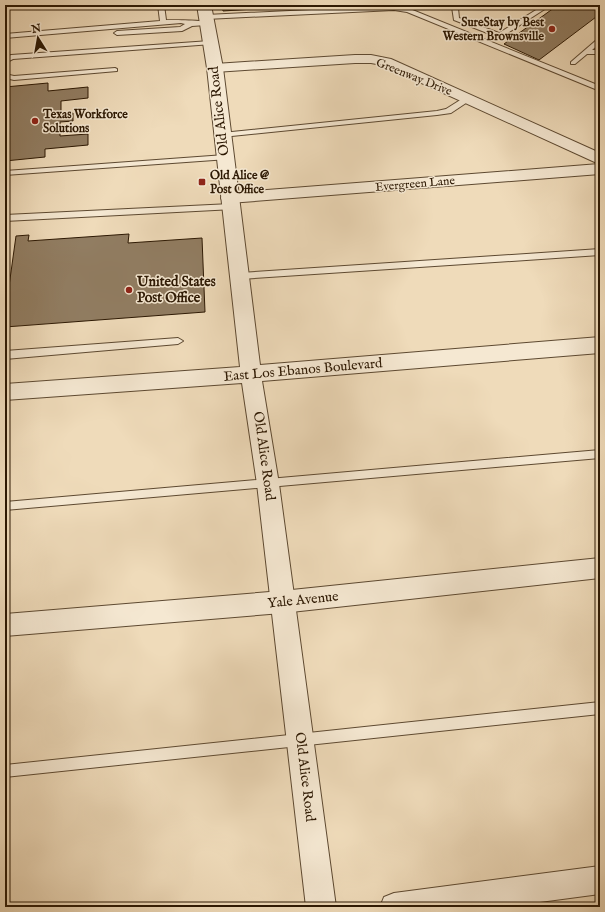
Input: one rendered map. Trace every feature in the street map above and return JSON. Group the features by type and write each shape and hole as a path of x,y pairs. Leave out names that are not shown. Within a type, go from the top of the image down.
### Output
{"street":[{"name":"Old Alice Road","path":"205,15 215,68 251,374 268,484 321,907"},
{"name":"Greenway Drive","path":"215,68 371,59 386,62 600,159"},
{"name":"Evergreen Lane","path":"230,203 600,169"},
{"name":"East Los Ebanos Boulevard","path":"5,392 251,374 600,345"},
{"name":"Yale Avenue","path":"5,624 282,602 600,568"},
{"path":"394,907 600,880"}],"lane":[{"path":"161,5 163,23"},
{"path":"458,5 455,7 456,19 500,36 548,5"},
{"path":"5,41 182,28 205,15 394,8 408,10 600,89"},
{"path":"5,36 181,21 190,24"},
{"path":"572,63 600,39"},
{"path":"5,70 6,60 11,57 18,56 210,42"},
{"path":"585,52 600,52"},
{"path":"5,76 14,78 115,70"},
{"path":"222,135 437,113 448,111 468,99"},
{"path":"5,173 225,156"},
{"path":"5,218 230,203"},
{"path":"240,276 600,252"},
{"path":"5,355 178,340"},
{"path":"5,506 600,454"},
{"path":"5,771 600,708"}],"building":[{"path":"222,5 317,5 223,11"},
{"name":"SureStay by Best Western Brownsville","path":"558,5 600,5 600,14 539,60 504,44"},
{"path":"48,83 48,91 88,87 88,98 61,101 61,114 73,113 73,121 60,122 60,136 88,134 88,145 45,149 45,157 5,161 5,87"},
{"path":"129,234 128,243 202,238 205,312 5,327 5,315 16,236 29,235 28,241"}],"place":[{"name":"SureStay by Best Western Brownsville","path":"552,29"},
{"name":"Texas Workforce Solutions","path":"35,121"},
{"name":"Old Alice @ Post Office","path":"202,182"},
{"name":"United States Post Office","path":"129,290"}]}
